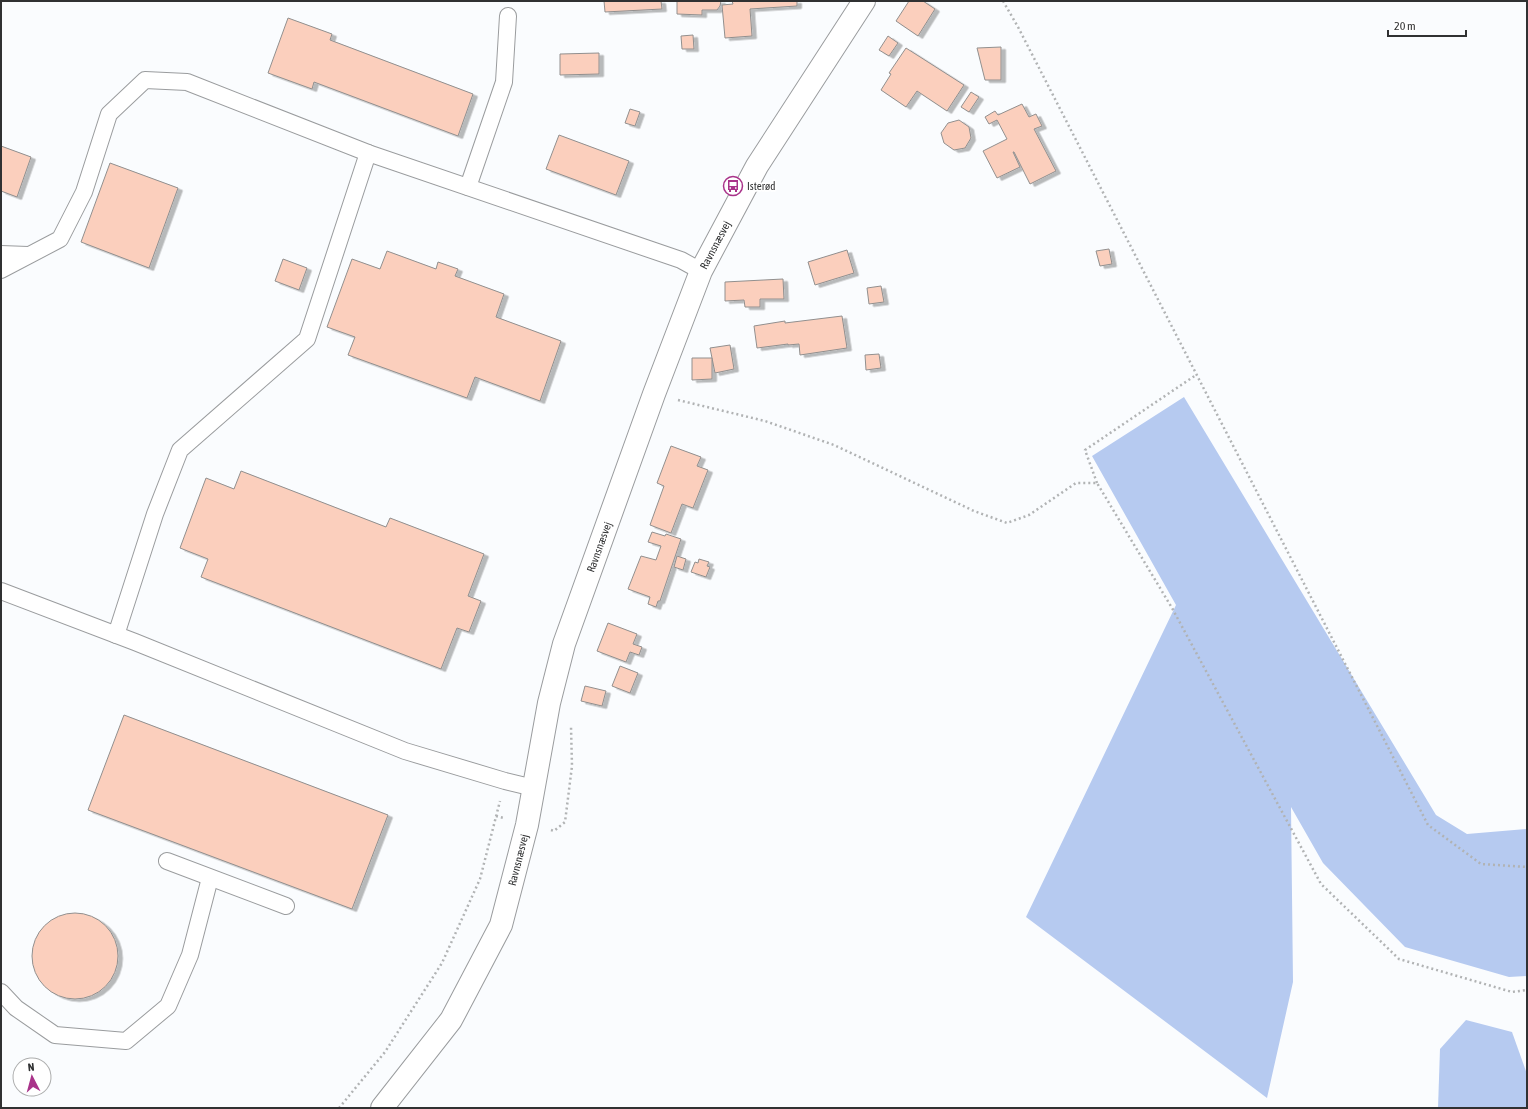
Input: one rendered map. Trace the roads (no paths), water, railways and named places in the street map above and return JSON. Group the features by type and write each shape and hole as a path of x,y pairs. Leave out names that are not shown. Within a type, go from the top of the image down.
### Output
{"main road":[{"name":"Ravnsnæsvej","path":"382,1108 451,1020 501,925 527,826 549,703 564,644 654,394 701,271 757,166 864,1"}],"lane":[{"path":"468,187 504,82 508,16"},
{"path":"1,270 60,239 84,192 109,114 145,80 187,82 368,153 681,260 701,271"},
{"path":"116,635 155,514 180,450 307,340 368,153"},
{"path":"1,254 30,255"},
{"path":"1,591 116,635 404,751 505,781 534,788"},
{"path":"167,862 286,906"},
{"path":"1,992 16,1008 55,1035 126,1041 168,1006 190,955 210,878"}],"place":[{"name":"Isterød","path":"733,186"}]}
